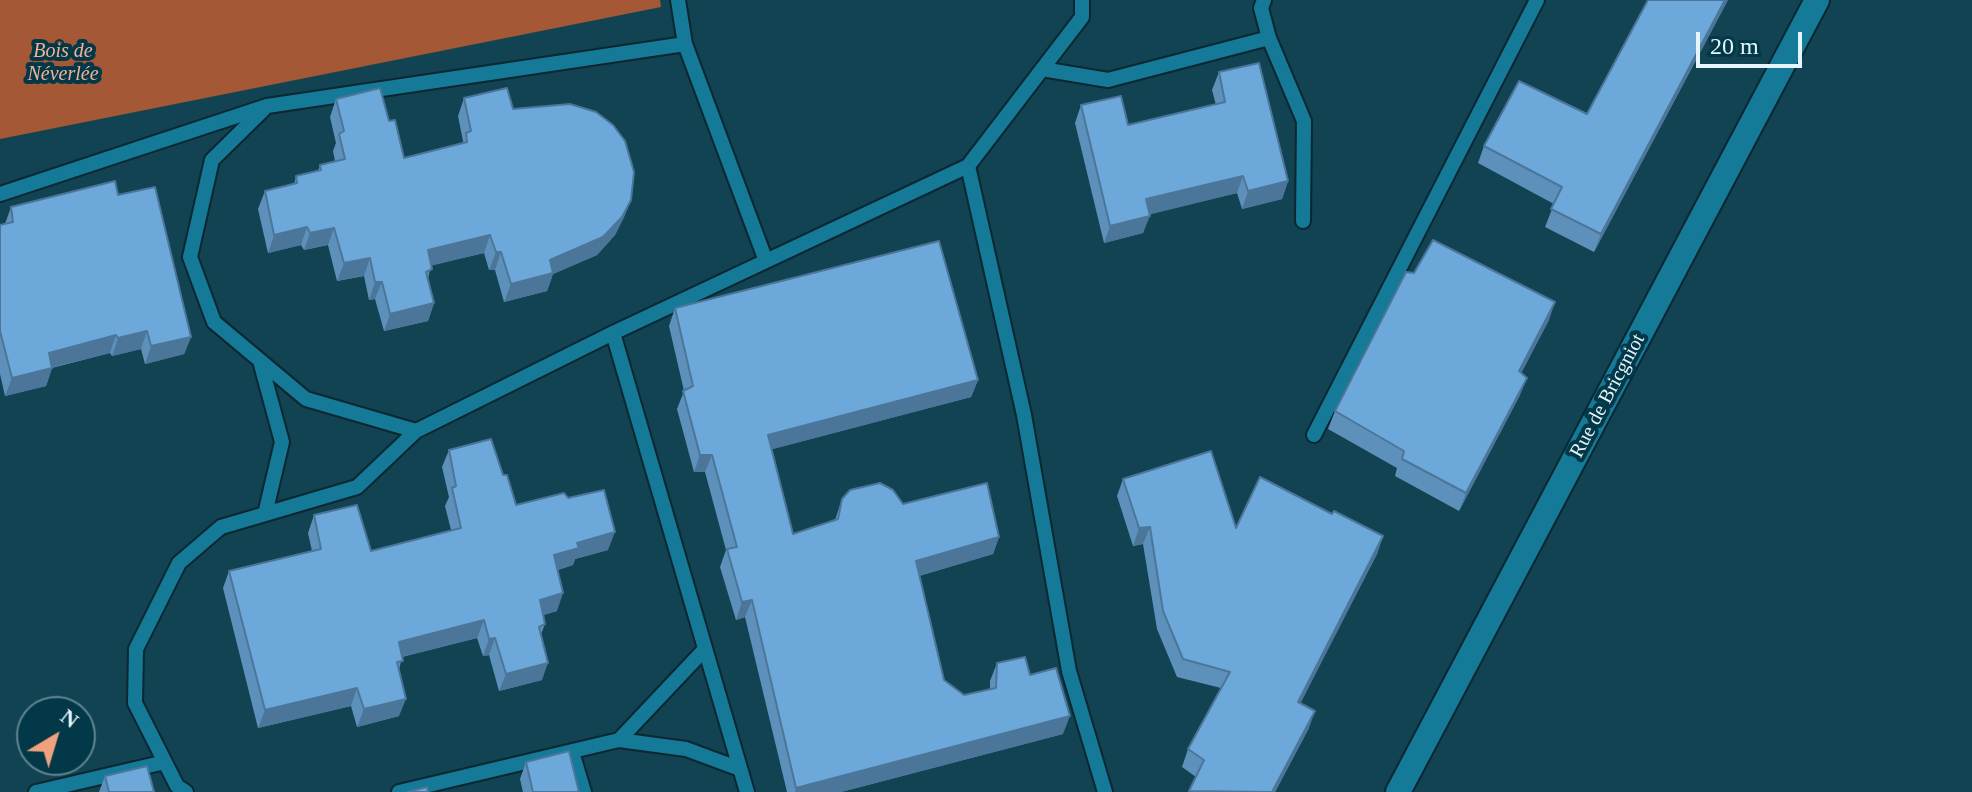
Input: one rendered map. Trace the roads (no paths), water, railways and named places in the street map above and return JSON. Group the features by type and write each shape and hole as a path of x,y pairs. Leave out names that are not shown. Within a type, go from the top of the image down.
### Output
{"street":[{"name":"Rue de Bricgniot","path":"1398,792 1817,0"}],"lane":[{"path":"678,0 685,44 766,261"},
{"path":"186,792 177,786 135,703 136,649 179,563 221,527 357,487 416,431 613,333 968,166 1082,17 1082,0"},
{"path":"1264,0 1261,8 1269,38 1304,121 1303,221"},
{"path":"1314,435 1537,0"},
{"path":"1042,69 1108,80 1269,38"},
{"path":"0,194 267,106 685,44"},
{"path":"267,106 212,160 190,257 214,322 306,399 416,431"},
{"path":"968,166 1024,415 1069,671 1105,792"},
{"path":"613,333 747,792"},
{"path":"260,361 282,442 265,514"},
{"path":"619,740 704,650"},
{"path":"399,792 619,740 686,749 740,769"},
{"path":"572,752 584,792"},
{"path":"36,792 165,762"}],"park label":[{"name":"Bois de Néverlée","path":"63,64"}]}
